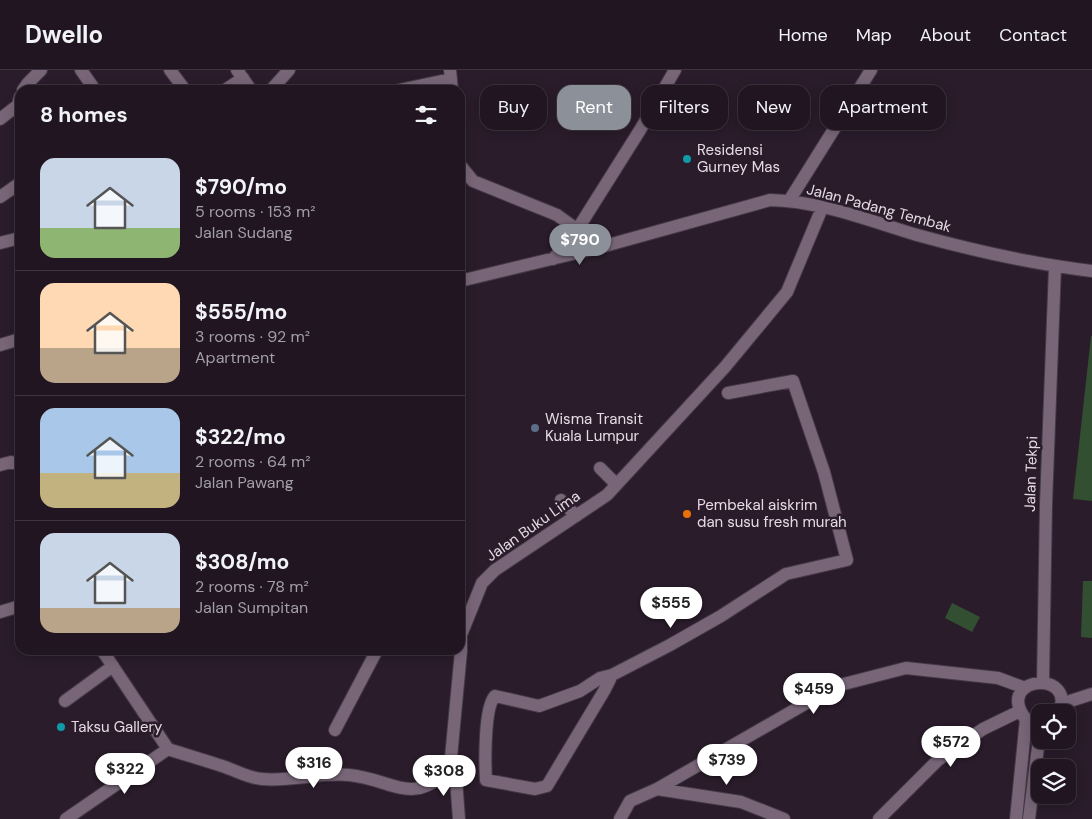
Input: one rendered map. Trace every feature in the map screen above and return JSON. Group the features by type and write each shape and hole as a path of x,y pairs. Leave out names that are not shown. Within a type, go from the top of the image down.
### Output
{"street":[{"path":"27,85 41,70"},
{"path":"81,70 92,85"},
{"path":"170,70 181,85"},
{"path":"276,85 289,70"},
{"path":"553,259 567,245 640,130 675,70"},
{"path":"789,201 871,70"},
{"path":"230,85 240,74 248,85"},
{"path":"425,85 451,80"},
{"path":"0,119 15,106"},
{"path":"465,174 473,181 557,215 601,247"},
{"path":"0,197 15,186"},
{"name":"Jalan Padang Tembak","path":"465,280 601,247 770,200 789,201 822,208 1006,258 1092,271"},
{"name":"Jalan Buku Lima","path":"465,625 482,583 495,570 606,494 725,367 787,292 822,208"},
{"path":"0,243 15,239"},
{"name":"Jalan Tekpi","path":"1043,682 1046,504 1055,266"},
{"path":"0,345 15,340"},
{"path":"612,675 547,786 535,789 486,780 487,727 491,700 495,696 539,706 580,691 600,678 612,675 699,628 786,574 848,560 824,472 792,381 728,393"},
{"path":"0,465 15,463"},
{"path":"600,468 616,484"},
{"path":"560,500 576,516"},
{"path":"0,612 15,608"},
{"path":"105,655 168,749 260,779 286,779 333,774 352,775 404,790 419,789 430,785 450,768 456,779 459,819"},
{"path":"335,730 374,655"},
{"name":"Jalan Buku Lima","path":"450,768 461,655"},
{"path":"65,701 113,666"},
{"path":"620,819 630,801 657,788 836,686 906,668 998,678 1025,688"},
{"path":"1016,819 1023,715 1019,698 1025,688 1037,682 1043,682 1054,687 1061,698 1060,704"},
{"path":"1069,704 1092,694"},
{"path":"879,819 938,760 983,729 1023,715 1031,719"},
{"path":"66,819 168,749"},
{"path":"1029,819 1038,749"},
{"path":"657,788 741,802 784,819"}],"green space":[{"path":"1092,336 1092,501 1073,499"},
{"path":"1083,581 1092,581 1092,638 1081,637"},
{"path":"952,603 980,617 972,632 945,618"}],"place":[{"name":"Residensi Gurney Mas","path":"687,159"},
{"name":"Wisma Transit Kuala Lumpur","path":"535,428"},
{"name":"Pembekal aiskrim dan susu fresh murah","path":"687,514"},
{"name":"Taksu Gallery","path":"61,727"}]}
